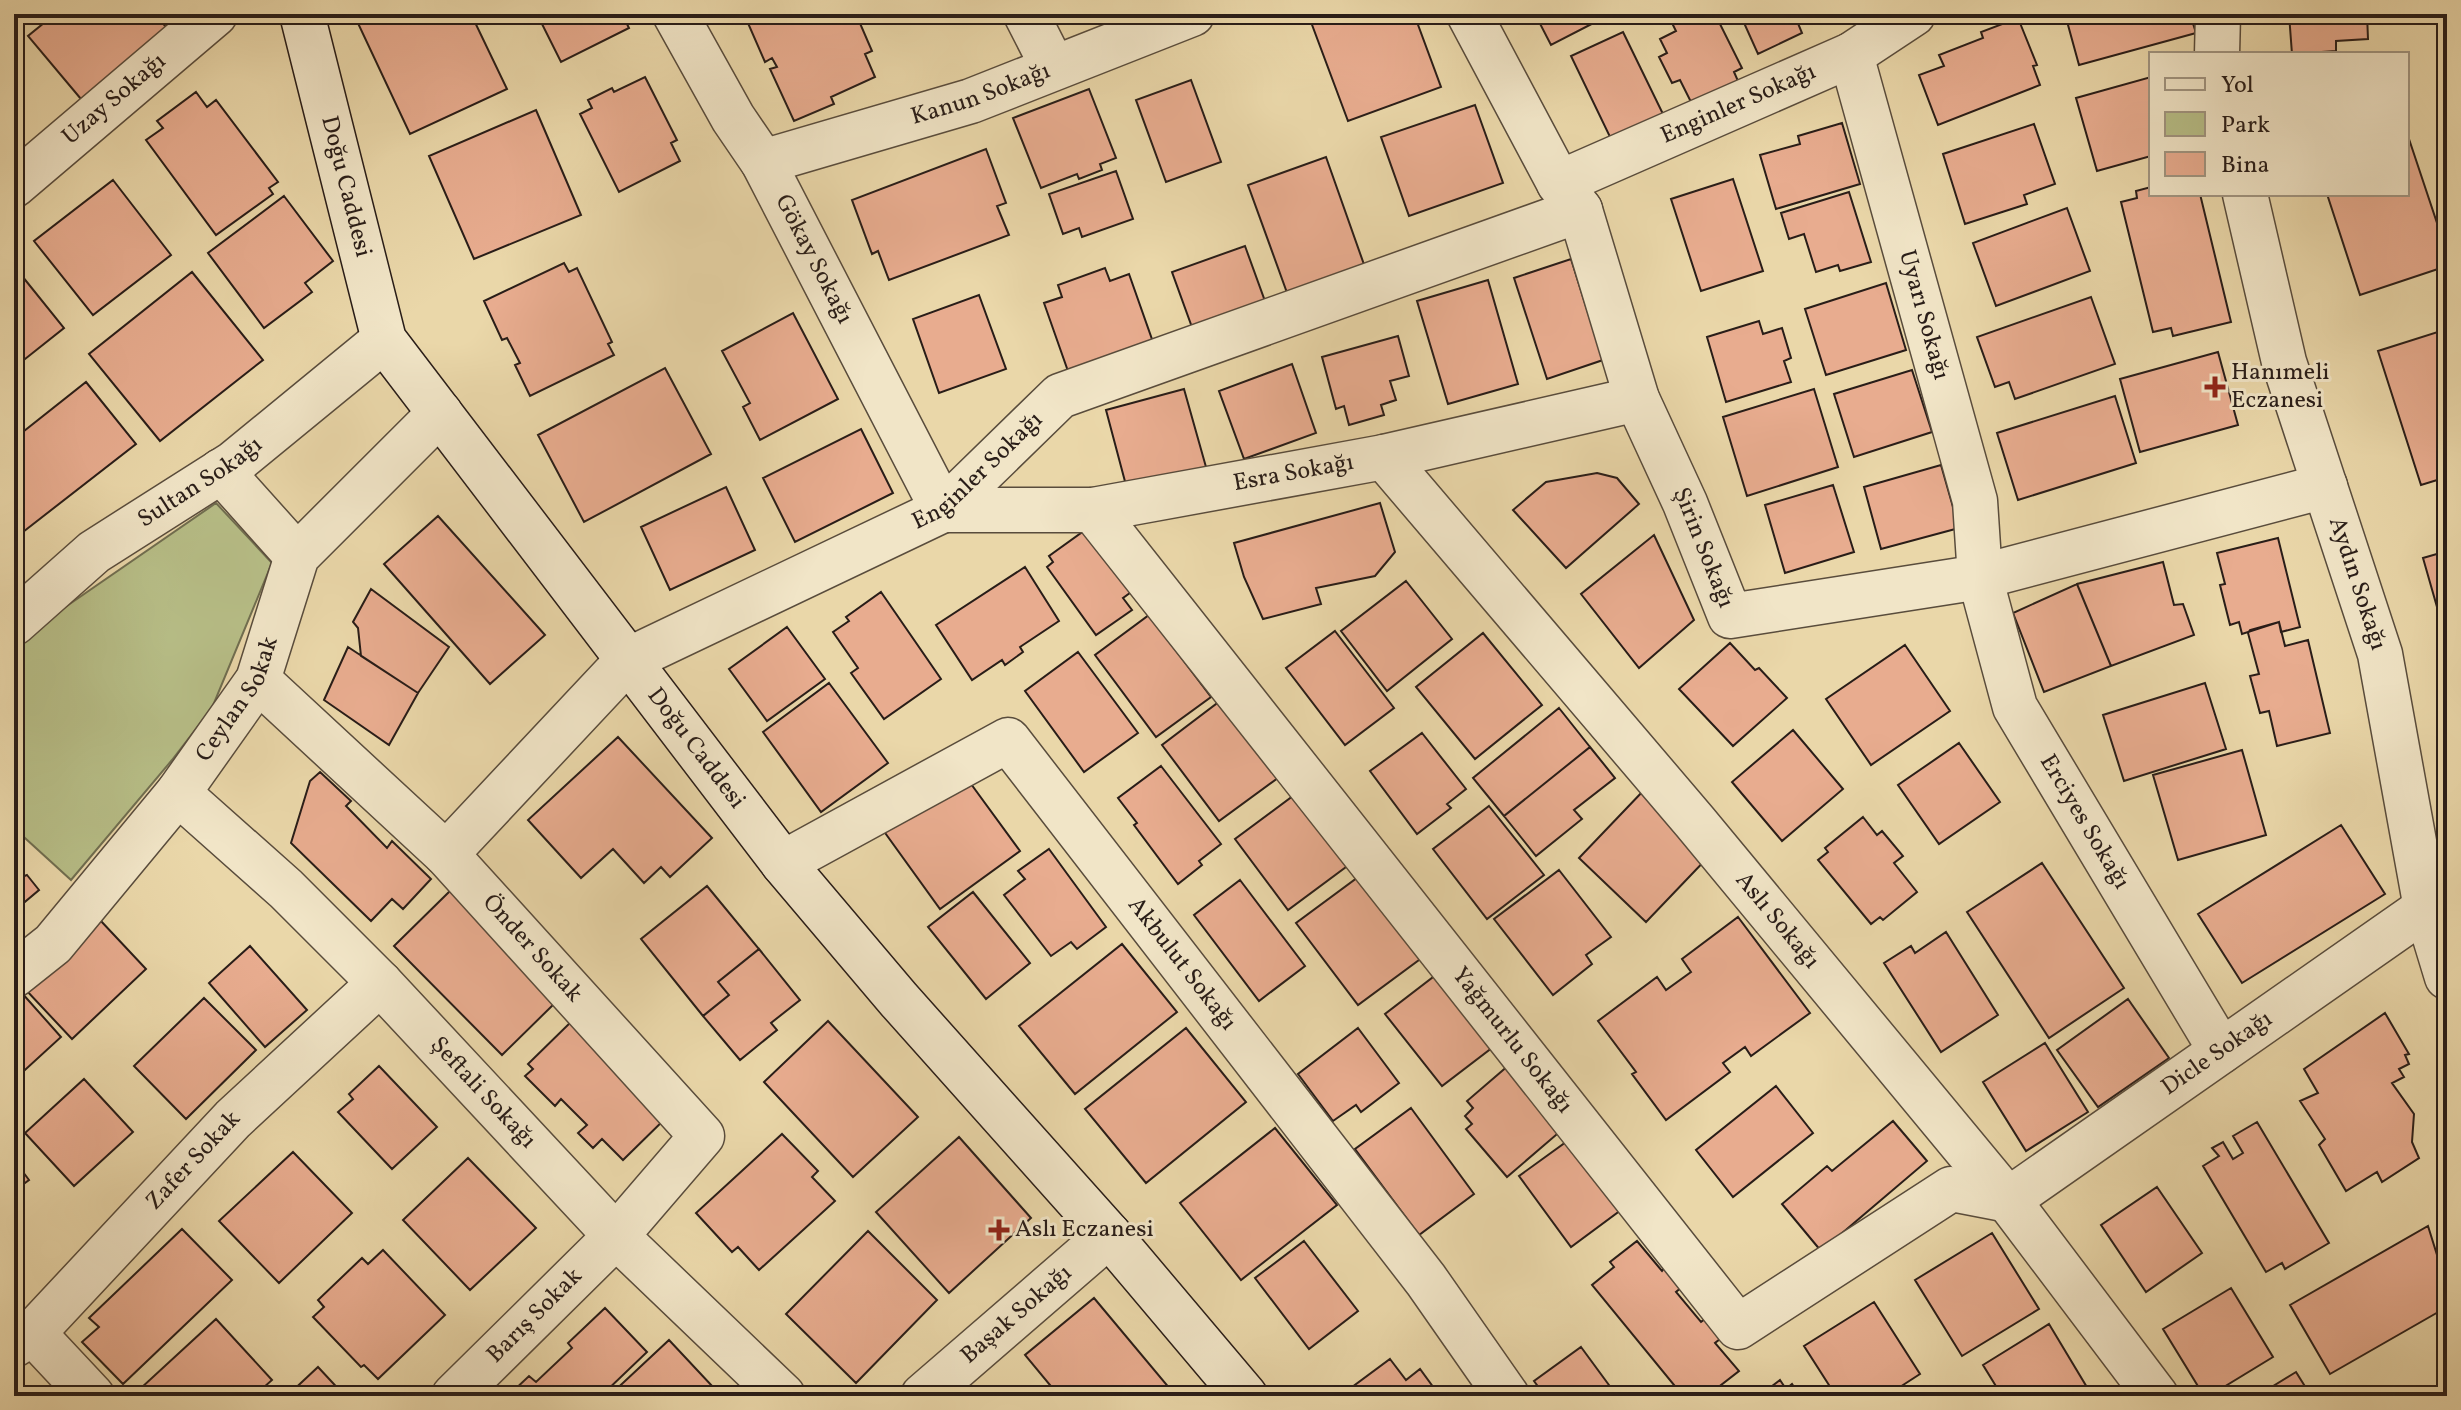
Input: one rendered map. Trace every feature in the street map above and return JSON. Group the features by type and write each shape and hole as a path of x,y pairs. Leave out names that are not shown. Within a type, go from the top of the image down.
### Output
{"street":[{"name":"Uzay Sokağı","path":"14,185 215,14"},
{"name":"Doğu Caddesi","path":"302,14 384,340 783,863 899,1000 1109,1235 1245,1396"},
{"name":"Gökay Sokağı","path":"675,14 733,118 763,162 943,510"},
{"path":"1026,14 1053,67"},
{"name":"Kanun Sokağı","path":"763,162 971,101 1192,14"},
{"name":"Şirin Sokağı","path":"1469,14 1570,197 1637,399 1685,503 1730,616 1980,577 2325,486"},
{"name":"Enginler Sokağı","path":"446,854 628,660 943,510 1060,396 1570,197 1851,55 1913,14"},
{"path":"2217,52 2218,14"},
{"name":"Uyarı Sokağı","path":"1851,55 1975,501 1980,577"},
{"name":"Aydın Sokağı","path":"2245,196 2284,362 2380,654 2426,908 2447,977"},
{"name":"Sultan Sokağı","path":"14,623 94,552 234,463 384,340"},
{"name":"Esra Sokağı","path":"943,510 1093,510 1384,457 1637,399"},
{"name":"Ceylan Sokak","path":"14,975 53,944 178,793 258,680 297,556 440,413"},
{"name":"Aslı Sokağı","path":"1384,457 1695,822 2008,1200 2156,1396"},
{"path":"221,471 297,556"},
{"name":"Yağmurlu Sokağı","path":"1093,510 1738,1327 1951,1189 2008,1200"},
{"name":"Erciyes Sokağı","path":"1980,577 2015,707 2221,1051"},
{"name":"Önder Sokak","path":"258,680 446,854 702,1136 616,1236"},
{"name":"Akbulut Sokağı","path":"783,863 1008,740 1426,1280 1507,1396"},
{"name":"Şeftali Sokağı","path":"178,793 286,889 380,983 616,1236 783,1396"},
{"name":"Dicle Sokağı","path":"2008,1200 2426,908"},
{"name":"Zafer Sokak","path":"23,1339 233,1119 380,983"},
{"name":"Başak Sokağı","path":"923,1396 1109,1235"},
{"name":"Barış Sokak","path":"454,1396 616,1236"},
{"path":"23,1339 92,1396"}],"green space":[{"path":"216,503 272,563 212,708 71,880 14,828 14,648 61,610"}],"building":[{"path":"55,14 155,14 172,34 86,105 28,36"},
{"path":"367,14 471,14 507,89 410,134 356,19"},
{"path":"537,14 622,14 629,28 561,62"},
{"path":"744,14 856,14 872,51 865,54 875,77 831,97 834,104 794,121 770,69 777,67 772,58 765,62"},
{"path":"1308,14 1414,14 1441,87 1348,121"},
{"path":"1535,14 1611,14 1551,45"},
{"path":"1685,14 1715,14 1742,68 1734,72 1738,81 1692,104 1680,80 1672,83 1659,57 1667,53 1660,39 1676,31 1671,21"},
{"path":"1740,14 1805,14 1806,17 1797,21 1802,33 1758,54"},
{"path":"2065,14 2190,14 2196,33 2079,65"},
{"path":"2289,14 2367,14 2368,39 2336,41 2336,51 2292,52"},
{"path":"2018,18 2037,65 2033,66 2040,85 1938,125 1919,75 1944,66 1939,55 1983,38 1981,32"},
{"path":"1623,32 1663,114 1611,139 1571,56"},
{"path":"645,77 677,140 671,143 680,161 619,192 580,114 592,108 588,100"},
{"path":"2149,78 2149,157 2097,171 2076,98"},
{"path":"1191,80 1221,162 1166,182 1136,100"},
{"path":"1089,89 1116,158 1100,164 1102,170 1079,179 1077,174 1041,188 1013,118"},
{"path":"196,92 207,107 216,100 278,182 269,188 273,194 216,235 146,140 163,128 157,121"},
{"path":"1475,105 1503,183 1409,216 1381,137"},
{"path":"536,110 581,215 474,259 429,156"},
{"path":"1842,123 1860,184 1776,209 1760,155 1800,144 1798,136"},
{"path":"2034,124 2055,184 2024,195 2027,204 1965,224 1943,154"},
{"path":"2409,139 2447,253 2447,266 2360,295 2328,196 2409,196"},
{"path":"986,149 1006,203 997,206 1009,235 889,280 878,251 872,254 852,200"},
{"path":"1326,157 1367,273 1290,301 1248,185"},
{"path":"1116,171 1133,219 1082,237 1079,228 1063,234 1049,194"},
{"path":"1733,179 1763,271 1701,291 1671,199"},
{"path":"113,180 171,255 93,315 34,241"},
{"path":"2149,188 2149,196 2200,196 2231,322 2173,336 2171,328 2153,332 2121,202 2137,198 2136,191"},
{"path":"1849,192 1871,262 1840,271 1838,265 1816,272 1804,234 1789,239 1781,213"},
{"path":"284,196 333,261 305,283 312,292 264,328 208,253"},
{"path":"2067,208 2090,271 1996,306 1973,243"},
{"path":"1245,246 1266,304 1193,330 1172,272"},
{"path":"1571,259 1603,360 1547,379 1514,278"},
{"path":"564,263 569,272 577,268 612,342 608,344 614,355 530,396 515,365 520,363 507,338 502,340 484,301"},
{"path":"14,266 64,328 15,367 14,366"},
{"path":"1105,268 1110,281 1129,274 1154,345 1069,374 1044,303 1062,297 1058,285"},
{"path":"192,272 263,360 160,441 89,354"},
{"path":"1488,280 1518,384 1448,404 1417,301"},
{"path":"1886,283 1906,350 1826,375 1805,309"},
{"path":"979,295 1006,369 939,393 913,319"},
{"path":"2091,297 2115,364 2015,399 2009,382 1995,387 1977,337"},
{"path":"793,313 838,399 760,440 743,407 750,403 722,351"},
{"path":"1759,321 1763,334 1782,328 1791,358 1784,361 1791,382 1726,402 1707,337"},
{"path":"2447,329 2447,477 2421,485 2378,351"},
{"path":"1398,336 1409,376 1390,381 1396,400 1381,405 1384,415 1349,425 1344,406 1336,409 1322,357"},
{"path":"2218,352 2238,425 2140,452 2120,379"},
{"path":"1292,364 1316,433 1244,459 1219,391"},
{"path":"665,368 711,454 584,522 538,435"},
{"path":"1912,370 1932,432 1854,457 1834,394"},
{"path":"86,382 136,444 14,539 14,439"},
{"path":"1184,389 1206,467 1127,489 1106,410"},
{"path":"1814,389 1838,467 1747,496 1723,417"},
{"path":"2115,396 2136,463 2018,500 1997,433"},
{"path":"861,429 893,493 795,542 763,478"},
{"path":"1941,465 1959,528 1881,549 1864,487"},
{"path":"1597,473 1617,478 1639,504 1566,568 1513,510 1546,482"},
{"path":"1833,485 1854,552 1785,573 1765,505"},
{"path":"726,487 755,550 670,590 641,527"},
{"path":"1380,503 1395,552 1375,576 1316,588 1321,604 1263,619 1244,577 1234,543"},
{"path":"438,516 545,635 490,684 384,564"},
{"path":"1088,528 1134,590 1123,598 1132,610 1096,635 1047,567 1053,562 1049,556"},
{"path":"1654,535 1694,620 1639,668 1581,594"},
{"path":"2278,538 2300,627 2281,632 2279,622 2242,634 2239,622 2230,625 2220,585 2225,584 2217,553"},
{"path":"2447,551 2447,642 2423,558"},
{"path":"2163,562 2174,605 2183,604 2194,635 2111,666 2077,584"},
{"path":"1025,567 1059,621 1020,647 1023,652 1005,665 1002,660 972,680 936,625"},
{"path":"1406,581 1452,639 1387,691 1341,631"},
{"path":"2077,584 2111,666 2044,692 2013,613"},
{"path":"371,589 449,647 418,693 361,656 358,628 353,622"},
{"path":"881,592 941,679 884,719 851,673 858,668 833,632 849,621 846,617"},
{"path":"1149,615 1211,697 1156,737 1095,655"},
{"path":"2279,622 2285,646 2308,640 2330,733 2277,746 2269,711 2260,713 2250,676 2259,674 2248,633"},
{"path":"787,627 825,679 767,721 729,669"},
{"path":"1335,631 1394,708 1345,745 1286,668"},
{"path":"1483,633 1542,705 1475,759 1416,687"},
{"path":"1730,643 1787,698 1733,746 1679,689"},
{"path":"1905,645 1950,711 1871,765 1826,699"},
{"path":"348,647 418,693 389,745 324,700"},
{"path":"1078,652 1138,733 1084,772 1025,691"},
{"path":"829,683 888,763 821,812 763,732"},
{"path":"2205,683 2226,749 2124,781 2103,715"},
{"path":"1224,698 1282,775 1219,821 1162,745"},
{"path":"1559,708 1590,747 1504,816 1473,778"},
{"path":"1793,730 1843,789 1782,841 1732,782"},
{"path":"1422,733 1466,789 1447,804 1451,808 1417,834 1370,771"},
{"path":"618,737 712,838 670,877 661,867 644,883 613,849 581,878 528,820"},
{"path":"1959,743 2000,802 1939,844 1898,785"},
{"path":"1590,747 1615,778 1574,810 1582,819 1536,856 1504,816"},
{"path":"2242,750 2266,835 2178,860 2153,775"},
{"path":"1161,766 1221,844 1199,861 1202,865 1178,884 1118,798"},
{"path":"320,772 351,801 346,806 387,848 392,841 431,879 403,909 392,899 371,921 291,843 310,781"},
{"path":"963,773 1020,851 940,909 883,830"},
{"path":"1645,789 1712,853 1646,922 1579,858"},
{"path":"1297,793 1350,864 1288,910 1235,839"},
{"path":"1489,806 1544,875 1487,919 1433,849"},
{"path":"1863,817 1877,835 1882,831 1903,856 1894,863 1917,892 1883,920 1880,917 1871,924 1818,860 1828,852 1825,848"},
{"path":"2341,825 2385,894 2242,983 2198,914"},
{"path":"1049,849 1106,927 1077,949 1071,942 1051,956 1004,895 1025,879 1018,871"},
{"path":"2042,863 2124,988 2049,1038 1967,912"},
{"path":"1559,870 1611,937 1586,955 1592,964 1553,995 1494,919"},
{"path":"27,875 39,890 14,911 14,880"},
{"path":"1361,875 1423,957 1358,1005 1296,923"},
{"path":"1240,880 1305,966 1259,1001 1194,915"},
{"path":"707,886 759,949 718,982 729,995 703,1016 641,939"},
{"path":"451,890 558,1000 502,1055 394,946"},
{"path":"973,892 1030,963 986,999 928,927"},
{"path":"1738,917 1810,1013 1751,1056 1745,1047 1723,1063 1730,1072 1666,1120 1632,1074 1636,1072 1598,1021 1657,977 1666,990 1691,972 1682,959"},
{"path":"100,920 146,969 72,1039 26,990"},
{"path":"1946,932 1998,1015 1941,1052 1884,963 1911,946 1915,953"},
{"path":"1122,944 1177,1012 1075,1094 1019,1026"},
{"path":"250,946 307,1010 265,1047 209,983"},
{"path":"759,949 800,1000 771,1023 777,1030 740,1060 703,1016 729,995 718,982"},
{"path":"1441,971 1497,1044 1442,1086 1385,1014"},
{"path":"21,992 61,1037 14,1080 14,998"},
{"path":"204,998 256,1050 186,1119 134,1066"},
{"path":"2128,999 2169,1058 2098,1107 2057,1050"},
{"path":"2385,1013 2409,1054 2405,1055 2409,1064 2399,1069 2404,1077 2392,1083 2414,1114 2412,1142 2419,1158 2382,1182 2377,1172 2346,1191 2319,1145 2325,1139 2300,1101 2318,1093 2304,1069"},
{"path":"576,1017 672,1112 623,1160 602,1139 593,1148 578,1133 587,1125 561,1099 555,1106 525,1076 533,1069 528,1064"},
{"path":"828,1021 918,1117 853,1177 764,1082"},
{"path":"1186,1028 1246,1102 1146,1183 1085,1109"},
{"path":"1358,1028 1399,1083 1361,1112 1356,1105 1333,1121 1298,1074"},
{"path":"2045,1043 2088,1112 2026,1151 1983,1082"},
{"path":"1509,1065 1563,1129 1507,1177 1466,1129 1472,1124 1465,1116 1473,1108 1467,1101"},
{"path":"379,1066 437,1127 392,1169 338,1112 353,1099 349,1094"},
{"path":"84,1079 133,1132 74,1186 25,1133"},
{"path":"1776,1086 1813,1133 1733,1197 1696,1150"},
{"path":"1411,1108 1474,1194 1419,1235 1355,1149"},
{"path":"1893,1121 1927,1161 1821,1251 1782,1204 1827,1166 1832,1171"},
{"path":"2257,1122 2329,1243 2285,1269 2282,1263 2266,1272 2203,1166 2219,1156 2212,1148 2223,1142 2233,1159 2243,1153 2233,1136"},
{"path":"1275,1128 1337,1205 1241,1280 1180,1203"},
{"path":"782,1134 818,1171 812,1177 835,1201 759,1270 738,1247 732,1252 696,1213"},
{"path":"959,1137 1031,1218 949,1293 876,1212"},
{"path":"1573,1137 1625,1207 1571,1247 1519,1176"},
{"path":"293,1152 352,1213 279,1283 219,1221"},
{"path":"468,1158 536,1228 470,1290 403,1220"},
{"path":"14,1160 29,1180 14,1191"},
{"path":"2157,1187 2202,1253 2146,1292 2101,1225"},
{"path":"2428,1226 2447,1287 2447,1307 2330,1374 2290,1305"},
{"path":"182,1229 232,1280 123,1384 82,1342 99,1327 89,1318"},
{"path":"868,1231 937,1300 856,1383 786,1314"},
{"path":"1992,1233 2039,1309 1962,1356 1915,1280"},
{"path":"1304,1241 1358,1311 1309,1349 1255,1278"},
{"path":"1637,1241 1662,1271 1665,1267 1682,1287 1676,1292 1701,1322 1705,1319 1720,1339 1715,1343 1739,1371 1712,1392 1710,1389 1701,1396 1683,1396 1592,1285 1614,1267 1610,1262"},
{"path":"383,1250 445,1315 378,1379 364,1365 361,1367 313,1317 324,1307 318,1300 362,1258 368,1264"},
{"path":"2231,1288 2273,1357 2209,1396 2204,1396 2163,1329"},
{"path":"1094,1298 1171,1390 1163,1396 1059,1396 1025,1355"},
{"path":"1874,1302 1920,1374 1886,1396 1881,1390 1871,1396 1836,1396 1804,1346"},
{"path":"605,1308 647,1352 601,1396 508,1396 529,1376 536,1382 572,1348 568,1343"},
{"path":"216,1319 272,1380 254,1396 148,1396 141,1388"},
{"path":"2049,1324 2088,1389 2076,1396 2002,1396 1983,1365"},
{"path":"669,1340 713,1387 704,1396 609,1396"},
{"path":"1581,1347 1617,1396 1545,1396 1534,1381"},
{"path":"1390,1359 1406,1380 1420,1369 1439,1395 1340,1396"},
{"path":"318,1367 345,1396 287,1396"},
{"path":"2296,1372 2311,1396 2257,1396"},
{"path":"1780,1380 1786,1389 1792,1384 1800,1396 1759,1396"}],"place":[{"name":"Hanımeli Eczanesi","path":"2215,387"},
{"name":"Aslı Eczanesi","path":"999,1230"}]}
